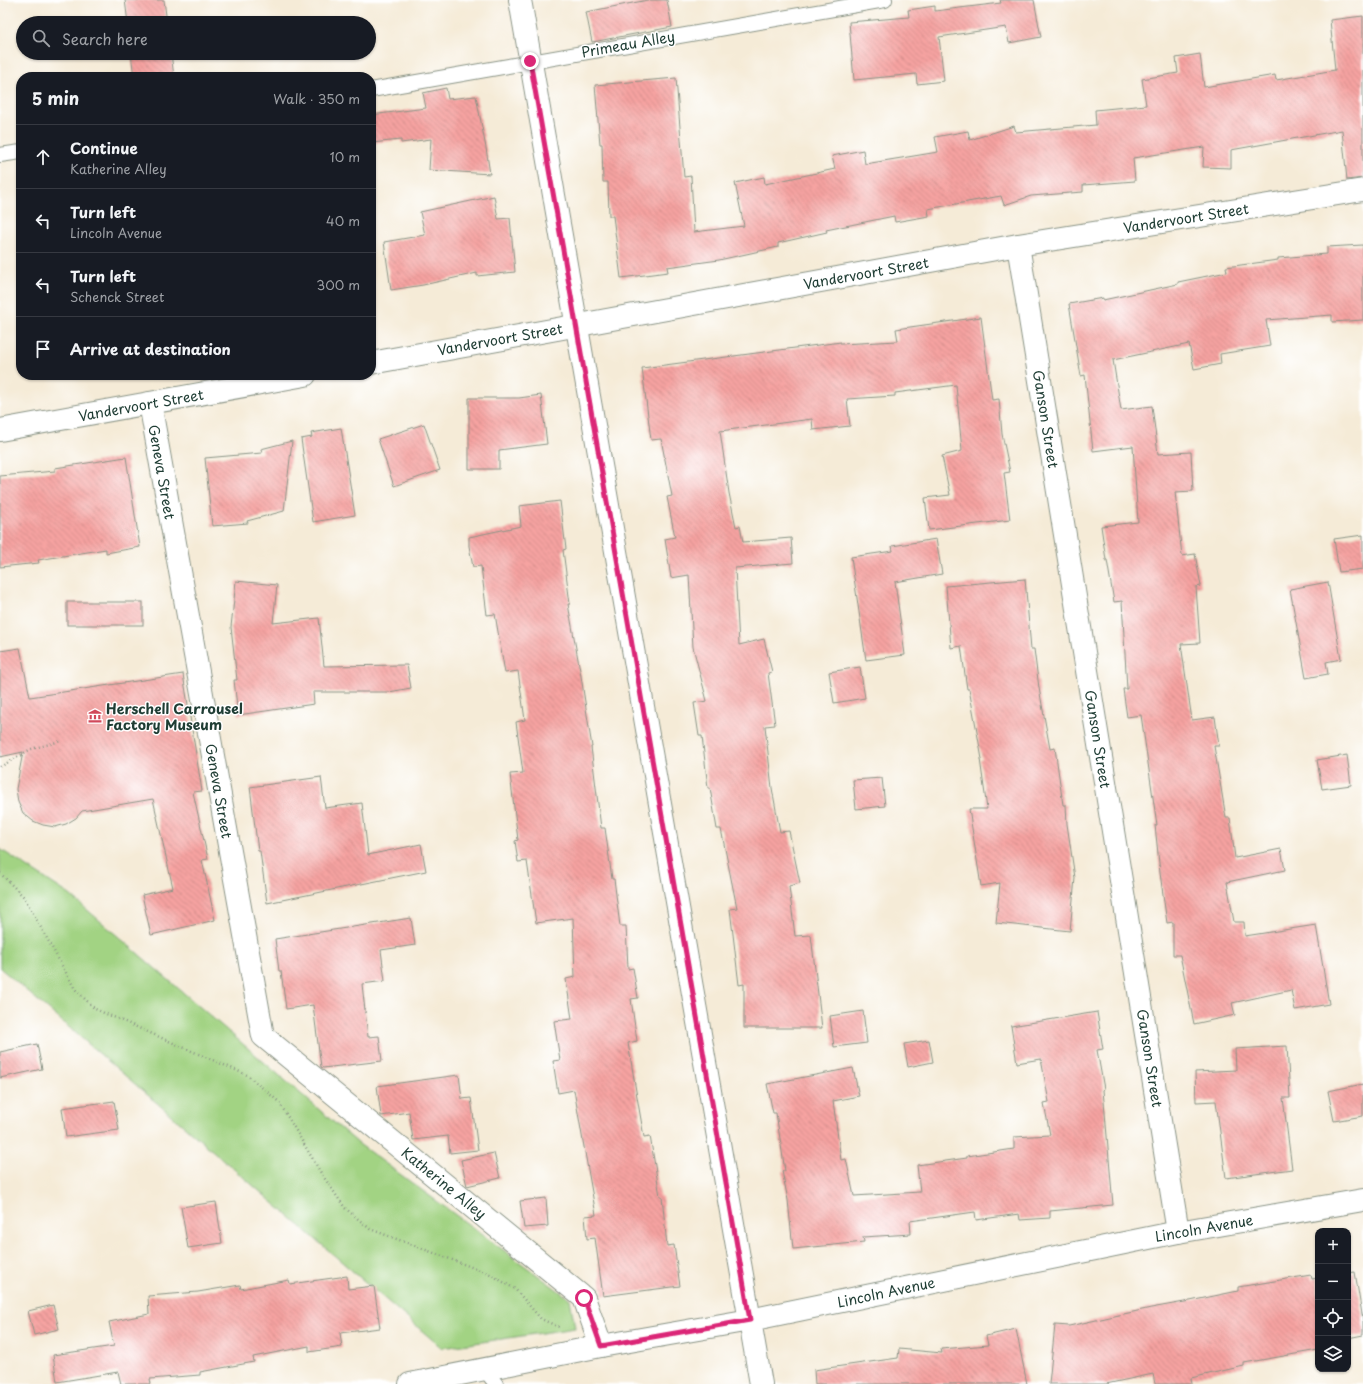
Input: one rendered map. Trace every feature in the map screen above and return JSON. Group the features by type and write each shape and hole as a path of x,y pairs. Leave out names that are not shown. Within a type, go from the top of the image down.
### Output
{"street":[{"path":"520,0 575,326 761,1384"},
{"name":"Vandervoort Street","path":"376,362 1018,245 1363,190"},
{"name":"Ganson Street","path":"1018,245 1178,1232"},
{"name":"Vandervoort Street","path":"0,430 277,380"},
{"name":"Geneva Street","path":"150,403 263,1036"},
{"name":"Katherine Alley","path":"263,1036 584,1298 601,1346"},
{"name":"Lincoln Avenue","path":"410,1384 490,1377 601,1346 750,1320 1178,1232 1363,1200"}],"lane":[{"name":"Primeau Alley","path":"376,89 885,0"},
{"path":"0,156 16,153"}],"path":[{"path":"0,767 30,749 61,741"},
{"path":"0,874 24,897 75,989 95,1009 247,1074 279,1102 321,1173 345,1208 370,1229 490,1274 515,1289 541,1319 561,1328"}],"green space":[{"path":"0,849 70,895 359,1144 570,1299 575,1328 442,1348 0,968"}],"building":[{"path":"125,0 164,0 166,16 127,16"},
{"path":"648,0 667,0 672,27 592,42 586,12"},
{"path":"1000,0 1034,0 1041,37 1009,43 1006,27 939,37 944,81 917,84 916,74 854,80 849,22 909,17 908,10 935,6 935,11 1001,3"},
{"path":"1363,16 1363,178 1347,180 1342,130 1231,150 1231,168 1203,167 1204,147 1133,158 1135,181 1083,185 1083,192 1031,196 1004,205 1001,196 928,209 929,216 895,222 894,216 826,230 827,232 778,243 778,247 719,260 667,267 668,272 621,278 613,216 609,216 608,182 603,182 602,144 600,144 595,85 676,78 684,177 691,176 694,232 744,226 735,183 764,177 765,184 835,169 832,156 863,150 865,164 938,152 935,137 968,131 970,140 1014,126 1016,132 1096,125 1095,110 1146,105 1142,79 1178,73 1176,58 1200,54 1204,87 1275,75 1276,80 1335,70 1330,20"},
{"path":"132,60 172,60 173,72 133,72"},
{"path":"446,88 448,99 476,96 490,174 429,170 431,139 401,143 401,140 376,142 376,114 426,108 423,93"},
{"path":"494,196 498,219 510,218 515,272 477,276 477,273 423,285 391,290 384,242 425,235 420,212"},
{"path":"1363,245 1363,320 1332,322 1332,315 1266,320 1270,346 1220,354 1221,364 1194,369 1189,344 1113,360 1121,410 1152,406 1158,454 1191,452 1193,491 1175,492 1182,556 1195,554 1201,586 1196,587 1200,643 1181,644 1192,720 1215,717 1219,746 1214,746 1226,818 1230,818 1235,858 1281,849 1285,870 1227,882 1234,922 1244,922 1245,936 1316,925 1329,1004 1295,1010 1291,990 1232,1003 1235,1015 1194,1024 1180,955 1173,955 1173,922 1167,923 1155,825 1157,825 1141,715 1127,717 1123,689 1127,689 1122,601 1114,602 1101,526 1138,522 1133,446 1093,451 1085,375 1081,376 1069,304 1103,298 1103,300 1178,284 1178,282 1227,272 1226,267 1278,260 1278,258 1327,254 1327,247"},
{"path":"981,317 992,400 999,399 1002,434 1010,472 1004,473 1010,520 929,530 925,498 950,495 942,456 962,451 956,385 895,393 895,396 847,399 850,426 813,430 812,419 720,431 729,493 736,527 740,526 743,542 791,538 793,563 735,568 739,645 764,639 772,672 768,673 775,725 765,726 772,788 780,832 789,831 800,883 789,886 795,936 811,935 822,1028 744,1028 744,984 739,985 730,909 737,908 721,829 717,829 710,788 708,788 702,736 699,736 694,703 707,701 693,647 689,575 671,578 665,539 675,537 667,497 672,496 661,439 651,440 642,368 841,342 841,344 898,341 896,329"},
{"path":"541,395 547,444 499,450 499,469 469,469 469,398 519,398"},
{"path":"424,424 440,470 394,486 378,439"},
{"path":"341,428 355,515 313,522 301,439 312,437 311,433"},
{"path":"292,441 284,511 247,521 248,523 212,526 205,458 262,453 261,449"},
{"path":"126,457 140,547 106,553 106,549 38,560 39,563 0,567 0,476 55,471 55,468"},
{"path":"560,501 566,549 563,550 570,604 568,604 592,747 601,828 605,828 620,926 626,926 628,969 633,968 638,998 631,999 637,1041 628,1043 644,1137 650,1136 660,1196 662,1196 667,1246 674,1245 680,1286 603,1296 595,1238 587,1239 585,1216 596,1215 574,1090 558,1093 553,1061 560,1060 554,1021 572,1019 566,979 575,977 573,918 536,923 527,861 518,862 515,841 518,840 510,774 523,773 516,722 525,720 518,671 505,673 495,614 487,615 481,566 473,567 469,546 469,537 521,526 519,506"},
{"path":"1363,535 1363,569 1339,572 1334,539"},
{"path":"936,539 942,574 895,582 905,655 866,660 851,557 893,551 892,546"},
{"path":"1025,579 1031,649 1034,649 1039,688 1050,749 1055,748 1063,805 1066,805 1067,824 1075,878 1070,931 996,923 1000,883 981,886 969,809 987,809 980,759 982,759 969,689 967,689 961,646 951,648 946,586"},
{"path":"236,581 277,585 273,623 319,618 324,666 407,665 411,688 389,692 313,692 314,704 238,715 234,680 237,680 231,627"},
{"path":"1328,582 1341,659 1326,662 1328,674 1306,678 1290,589"},
{"path":"67,602 143,602 143,625 67,625"},
{"name":"Herschell Carrousel Factory Museum","path":"20,648 30,697 183,674 202,791 193,792 208,859 202,860 215,920 151,935 142,895 173,888 153,799 82,811 76,818 66,824 55,827 43,825 33,821 23,813 18,802 16,789 23,752 0,757 0,651"},
{"path":"860,667 865,698 834,703 829,672"},
{"path":"1347,755 1351,785 1322,789 1317,760"},
{"path":"321,777 325,808 362,803 368,855 421,844 426,871 267,903 260,851 258,851 250,787"},
{"path":"882,778 885,806 856,809 853,780"},
{"path":"411,918 415,945 381,950 385,981 362,984 368,1037 379,1036 382,1061 321,1067 313,1005 286,1009 275,939"},
{"path":"863,1011 867,1043 834,1047 830,1016"},
{"path":"1097,1012 1103,1049 1097,1050 1104,1089 1113,1205 1050,1211 1050,1218 1020,1220 1019,1214 976,1220 975,1212 910,1221 911,1234 863,1237 864,1242 793,1249 788,1200 782,1171 785,1171 776,1113 773,1113 767,1084 853,1068 859,1096 833,1101 841,1160 846,1159 854,1196 920,1192 917,1165 967,1158 967,1156 1014,1149 1014,1137 1050,1135 1044,1103 1049,1102 1041,1059 1017,1063 1011,1026"},
{"path":"929,1040 933,1062 908,1067 904,1044"},
{"path":"37,1044 42,1069 0,1078 0,1052"},
{"path":"1287,1046 1290,1098 1283,1098 1292,1169 1226,1178 1216,1101 1196,1102 1195,1072 1236,1070 1235,1049"},
{"path":"459,1075 462,1099 471,1098 478,1150 450,1153 448,1136 413,1140 409,1112 381,1116 377,1086"},
{"path":"1363,1084 1363,1116 1334,1121 1328,1091"},
{"path":"114,1101 119,1130 66,1137 62,1108"},
{"path":"494,1153 500,1178 467,1186 461,1160"},
{"path":"546,1198 548,1226 524,1228 520,1201"},
{"path":"216,1202 222,1243 188,1248 181,1207"},
{"path":"1355,1272 1363,1320 1363,1335 1351,1337 1351,1300 1351,1273"},
{"path":"1311,1275 1312,1279 1315,1278 1315,1351 1244,1363 1244,1366 1191,1378 1192,1384 1155,1384 1153,1374 1106,1384 1049,1384 1055,1325 1069,1326 1190,1301 1238,1291 1238,1287"},
{"path":"347,1276 348,1289 374,1286 380,1328 340,1333 342,1347 309,1352 309,1346 253,1357 254,1362 200,1372 200,1375 150,1379 151,1384 121,1384 118,1372 57,1382 53,1355 114,1346 109,1322 149,1314 148,1296 198,1292 240,1285 241,1289 289,1280 290,1284"},
{"path":"53,1305 59,1329 34,1335 28,1311"},
{"path":"1016,1329 1027,1384 815,1384 814,1370 898,1358 899,1349 942,1353 941,1349 988,1345 986,1336"}],"place":[{"name":"Herschell Carrousel Factory Museum","path":"95,716"}],"route":[{"path":"530,61 575,326 750,1320 601,1346 584,1298"}]}
